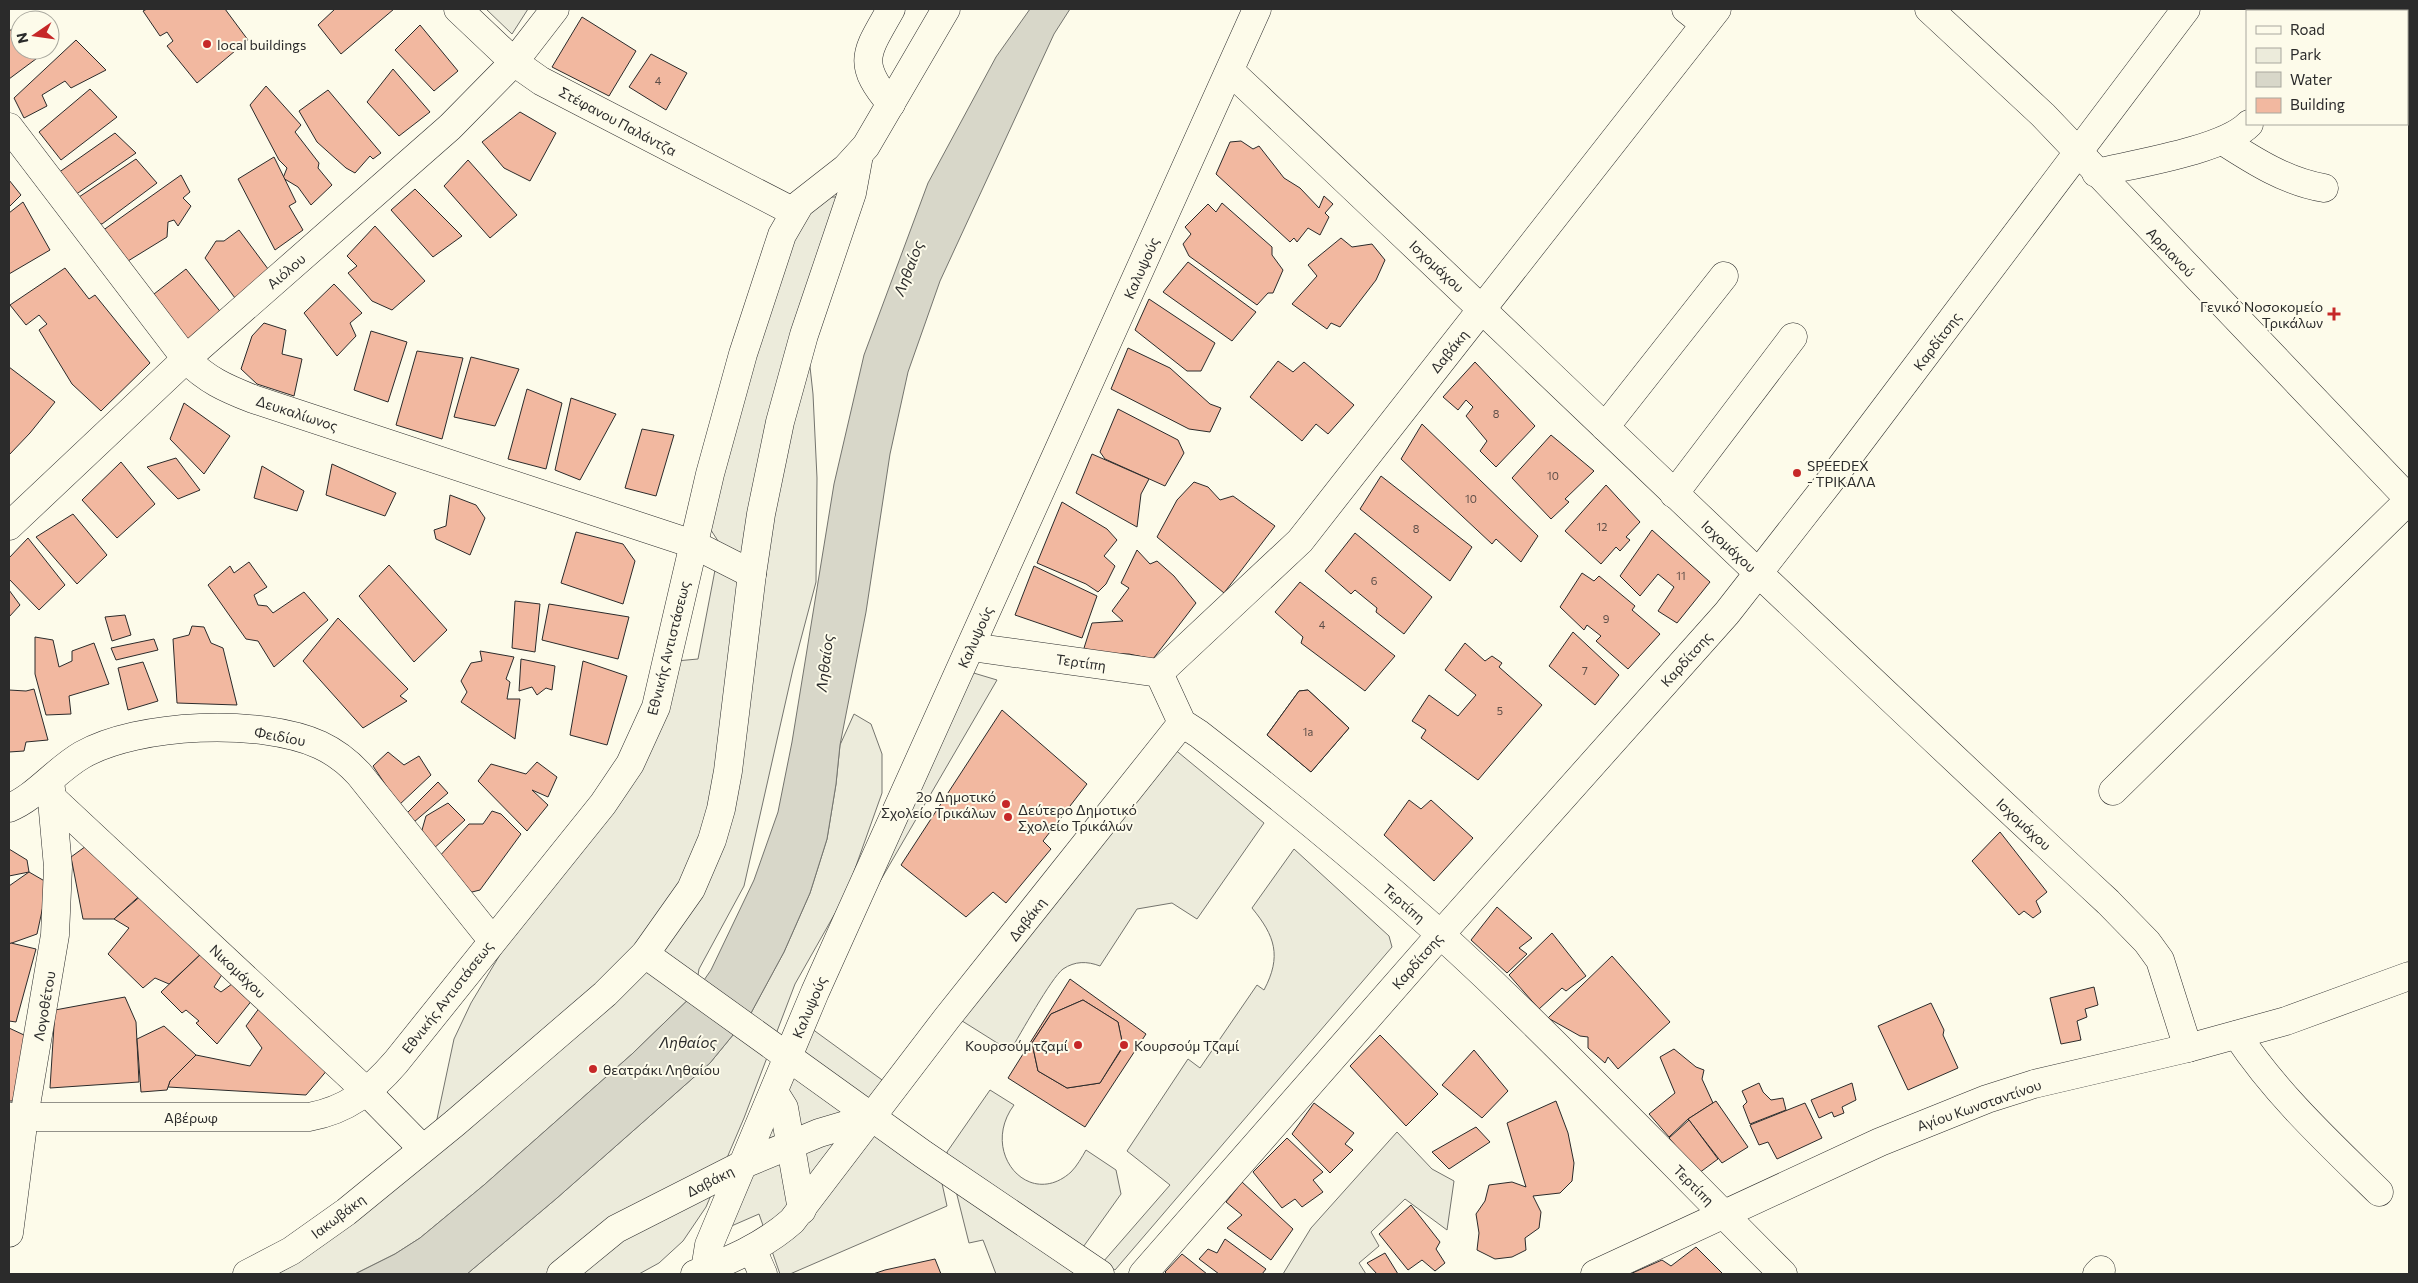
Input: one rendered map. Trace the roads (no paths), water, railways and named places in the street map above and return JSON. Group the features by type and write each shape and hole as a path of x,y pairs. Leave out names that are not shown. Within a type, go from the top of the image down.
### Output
{"street":[{"name":"Στέφανου Παλάντζα","path":"458,9 514,62 542,81 794,212"},
{"name":"Αιόλου","path":"9,526 186,359 450,127 514,62 555,9"},
{"path":"891,9 869,54 868,66 874,84 891,104"},
{"path":"859,155 946,9"},
{"name":"Καλυψούς","path":"700,1272 709,1245 788,1056 1257,9"},
{"name":"Αρριανού","path":"1929,9 2043,115 2087,164 2409,500"},
{"name":"Καρδίτσης","path":"1143,1274 1440,935 1691,654 1758,574 2087,164 2186,9"},
{"name":"Δαβάκη","path":"1159,673 1300,541 1483,309 1703,14"},
{"name":"Ισχομάχου","path":"1230,71 1483,309 1758,574 2108,902 2147,942 2160,960 2188,1048"},
{"path":"2087,164 2223,141 2244,130 2249,125"},
{"name":"Δευκαλίωνος","path":"9,127 186,359 202,375 231,391 692,544 752,574"},
{"path":"2223,141 2247,157 2303,185 2324,188"},
{"name":"Εθνικής Αντιστάσεως","path":"366,1091 396,1062 603,804 620,781 644,738 656,707 663,681 692,544 743,354 782,235 794,212 810,195 846,168 859,155"},
{"name":"Ιακωβάκη","path":"247,1274 291,1251 323,1229 475,1106 605,994 645,954 691,889 712,840 721,808 728,771 761,514 780,422 804,335 852,193 859,155"},
{"path":"1605,427 1724,276"},
{"path":"1674,494 1792,337"},
{"path":"2113,791 2409,500"},
{"name":"Τερτίπη","path":"967,655 1159,673"},
{"path":"1159,673 1182,723"},
{"name":"Δαβάκη","path":"700,1272 752,1249 782,1230 802,1210 947,1018 1182,723"},
{"name":"Τερτίπη","path":"1182,723 1199,734 1299,812 1440,935 1508,998 1783,1274"},
{"name":"Φειδίου","path":"9,807 50,787 94,749 133,736 160,730 233,729 302,738 320,745 340,757 359,774 492,940"},
{"name":"Νικομάχου","path":"50,787 366,1091 422,1148"},
{"name":"Λογοθέτου","path":"9,1233 16,1117 52,956 58,901 58,867 50,787"},
{"path":"645,954 695,988 963,1182 1100,1274"},
{"name":"Αγίου Κωνσταντίνου","path":"1595,1274 1888,1138 1987,1098 2034,1084 2188,1048 2286,1021 2409,976"},
{"path":"2237,1035 2252,1058 2316,1129 2379,1192"},
{"name":"Αβέρωφ","path":"16,1117 308,1117 344,1108 366,1091"},
{"path":"774,1092 784,1108 802,1210"},
{"name":"Δαβάκη","path":"560,1274 616,1229 744,1164 791,1144 854,1121 873,1117"},
{"path":"752,1249 763,1274"}],"water":[{"name":"Ληθαίος","path":"1030,9 1070,9 1054,34 940,281 908,372 890,454 866,612 840,745 827,839 810,893 784,952 751,1013 710,1063 557,1198 467,1274 355,1274 395,1254 420,1238 484,1185 632,1054 695,993 711,970 754,880 778,812 792,742 834,484 864,355 928,183 996,57"}],"place":[{"name":"local buildings","path":"207,44"},
{"name":"Γενικό Νοσοκομείο Τρικάλων","path":"2334,314"},
{"name":"SPEEDEX - ΤΡΙΚΑΛΑ","path":"1797,473"},
{"name":"2ο Δημοτικό Σχολείο Τρικάλων","path":"1006,804"},
{"name":"Δεύτερο Δημοτικό Σχολείο Τρικάλων","path":"1008,817"},
{"name":"Κουρσούμ τζαμί","path":"1078,1045"},
{"name":"Κουρσούμ Τζαμί","path":"1124,1045"},
{"name":"θεατράκι Ληθαίου","path":"593,1069"}]}
